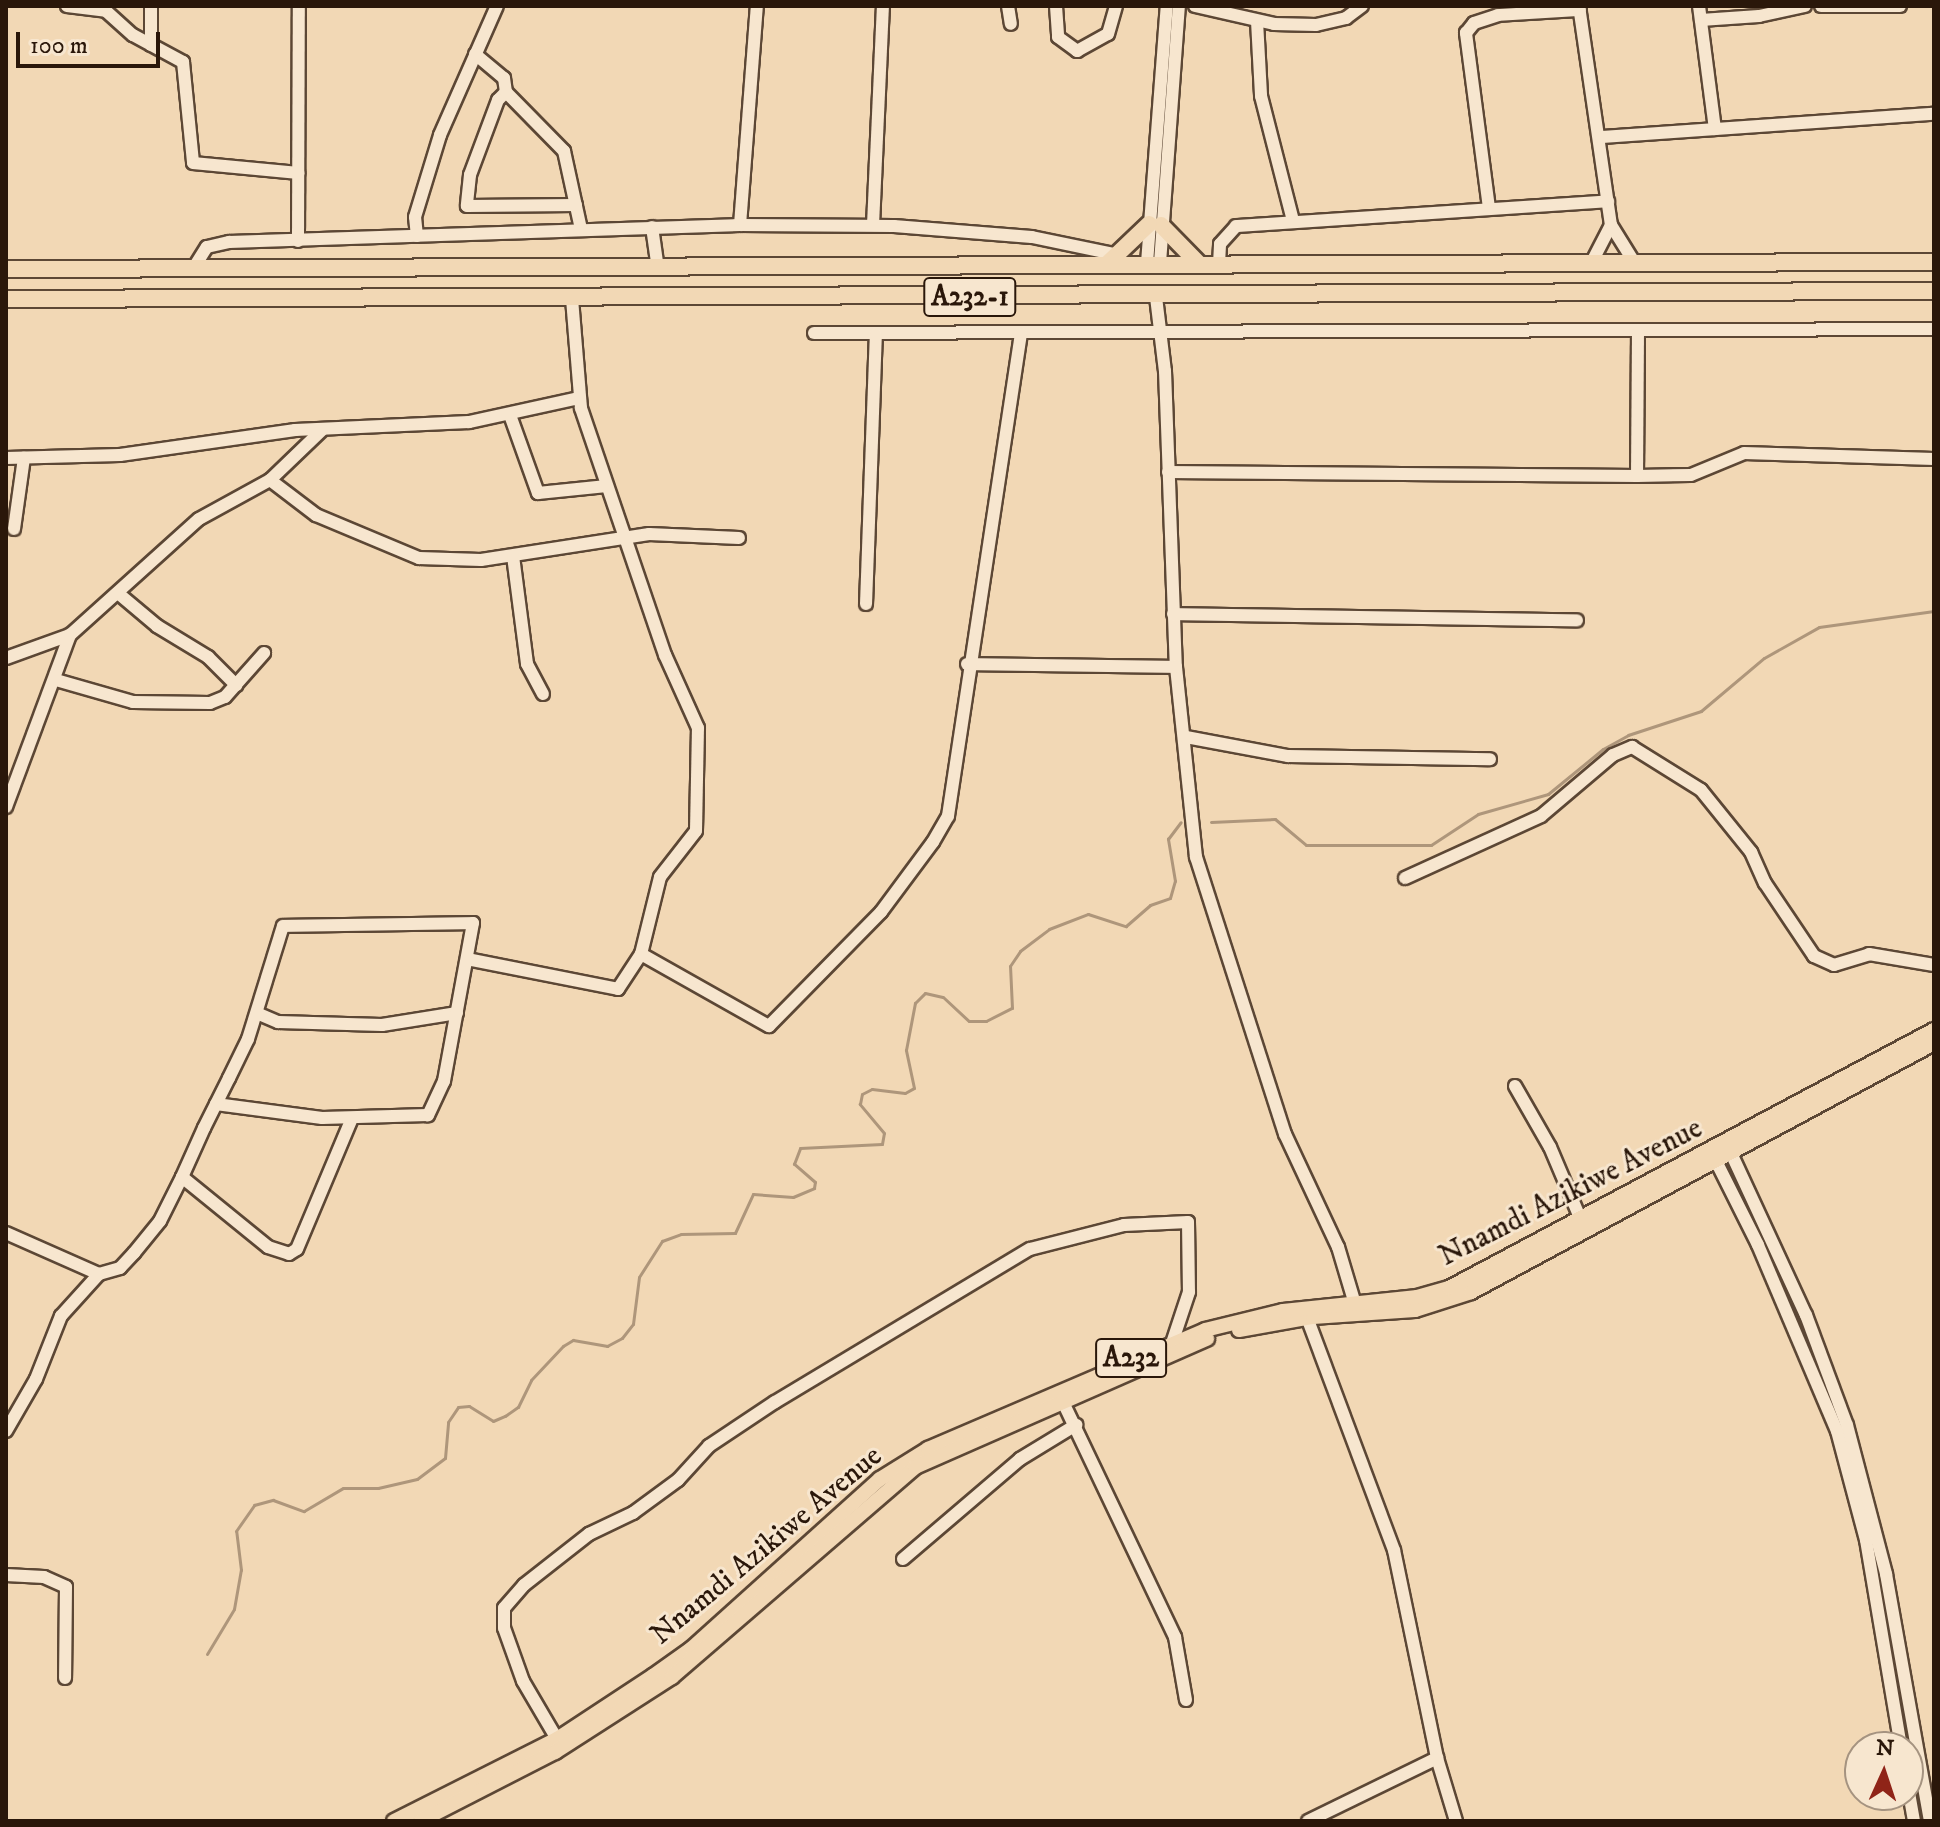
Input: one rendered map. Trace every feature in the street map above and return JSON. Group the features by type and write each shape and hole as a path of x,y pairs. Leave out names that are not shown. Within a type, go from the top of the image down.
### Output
{"highway":[{"path":"1113,260 1155,224 1199,264"},
{"name":"A232-1","path":"6,269 658,269 1113,260 1199,264 1934,262"},
{"name":"A232-1","path":"6,299 1156,297 1934,291"}],"main road":[{"name":"Nnamdi Azikiwe Avenue","path":"394,1821 557,1739 691,1649 897,1467 952,1437 1173,1340 1449,1288 1934,1030"},
{"name":"Nnamdi Azikiwe Avenue","path":"420,1821 555,1752 672,1677 915,1467 1198,1342 1306,1313 1415,1310 1459,1297 1934,1043"}],"street":[{"path":"67,6 106,8 151,45 183,62 187,72 188,156 193,163 299,173"},
{"path":"151,6 151,45"},
{"path":"298,241 299,6"},
{"path":"417,236 415,217 440,135 497,6"},
{"path":"740,225 757,6"},
{"path":"873,225 883,6"},
{"path":"1008,6 1011,24"},
{"path":"1056,6 1058,37 1077,51 1108,34 1116,6"},
{"path":"1153,263 1167,6"},
{"path":"1155,224 1179,6"},
{"path":"1195,6 1257,21 1316,25 1346,18 1362,6"},
{"path":"1699,6 1715,129"},
{"path":"1701,20 1759,16 1805,6"},
{"path":"1821,6 1900,6"},
{"path":"1489,208 1466,33 1474,23 1498,15 1580,8 1601,137 1611,225 1634,262"},
{"path":"1257,21 1261,96 1293,221"},
{"path":"475,54 504,78 506,92 564,151 581,229"},
{"path":"506,92 494,110 470,175 467,206 576,205"},
{"path":"1601,137 1934,114"},
{"path":"1219,264 1220,244 1236,226 1608,201"},
{"path":"193,269 207,247 581,229 740,225 873,225 1032,237 1113,260"},
{"path":"1592,262 1611,225"},
{"path":"652,227 658,269"},
{"path":"1156,297 1168,472 1176,667 1204,889 1285,1134 1338,1247 1355,1304"},
{"path":"467,959 618,989 641,954 660,877 696,831 698,728 665,655 579,398 572,299"},
{"path":"814,333 1638,334 1934,329"},
{"path":"866,604 876,334"},
{"path":"1637,476 1638,334"},
{"path":"641,954 769,1026 781,1018 806,984 881,912 948,816 967,664 1021,335"},
{"path":"6,458 146,453 251,435 510,415 579,398"},
{"path":"510,415 538,493 607,486"},
{"path":"6,658 70,635 199,519 270,480 322,430"},
{"path":"1168,472 1637,476 1691,475 1744,453 1934,459"},
{"path":"14,529 24,458"},
{"path":"270,480 316,515 419,558 513,556 623,536 739,538"},
{"path":"513,556 527,664 543,694"},
{"path":"119,594 157,626 208,657 236,685"},
{"path":"1173,614 1577,620"},
{"path":"6,807 23,749 56,680 70,635"},
{"path":"56,680 133,702 210,703 236,685 264,653"},
{"path":"967,664 1176,667"},
{"path":"1186,737 1288,756 1490,759"},
{"path":"1405,878 1541,816 1613,755 1632,747 1710,800 1751,852 1765,883 1814,956 1834,965 1869,954 1934,965"},
{"path":"6,1431 36,1379 61,1316 99,1274 120,1268 160,1221 259,1014 282,928 289,924 473,923 444,1081 428,1115 352,1118 275,1116 216,1104"},
{"path":"259,1014 278,1022 382,1025 457,1013"},
{"path":"1515,1086 1550,1147 1581,1220"},
{"path":"182,1177 268,1247 289,1254 297,1249 352,1118"},
{"path":"1731,1153 1806,1315 1847,1425 1888,1584 1930,1821"},
{"path":"1716,1161 1758,1245 1837,1431 1866,1540 1898,1731"},
{"path":"557,1739 523,1681 504,1628 504,1608 589,1534 633,1513 678,1480 709,1446 775,1402 1030,1249 1124,1225 1188,1222 1189,1292 1185,1317 1173,1340"},
{"path":"6,1233 99,1274"},
{"path":"1306,1313 1394,1550 1437,1758 1456,1821"},
{"path":"1062,1400 1175,1637 1186,1700"},
{"path":"903,1559 1020,1459 1076,1425"},
{"path":"6,1575 44,1577 66,1587 65,1678"},
{"path":"1308,1821 1437,1758"}],"waterway":[{"path":"1211,822 1275,819 1306,845 1431,845 1478,814 1548,794 1603,749 1628,735 1701,711 1764,658 1819,627 1934,611"},
{"path":"207,1654 234,1609 241,1570 236,1531 254,1505 273,1500 304,1511 343,1488 378,1488 417,1479 445,1458 448,1422 458,1407 469,1406 493,1421 505,1416 518,1407 531,1380 563,1346 573,1340 607,1346 622,1338 633,1324 639,1277 662,1241 681,1234 735,1233 753,1194 793,1197 814,1188 815,1182 794,1164 800,1148 882,1144 884,1133 860,1104 862,1094 872,1089 905,1093 914,1088 906,1050 915,1003 925,993 943,997 969,1021 986,1021 1012,1008 1010,966 1020,951 1049,929 1088,914 1126,926 1150,905 1170,898 1175,881 1168,839 1181,822"}]}
